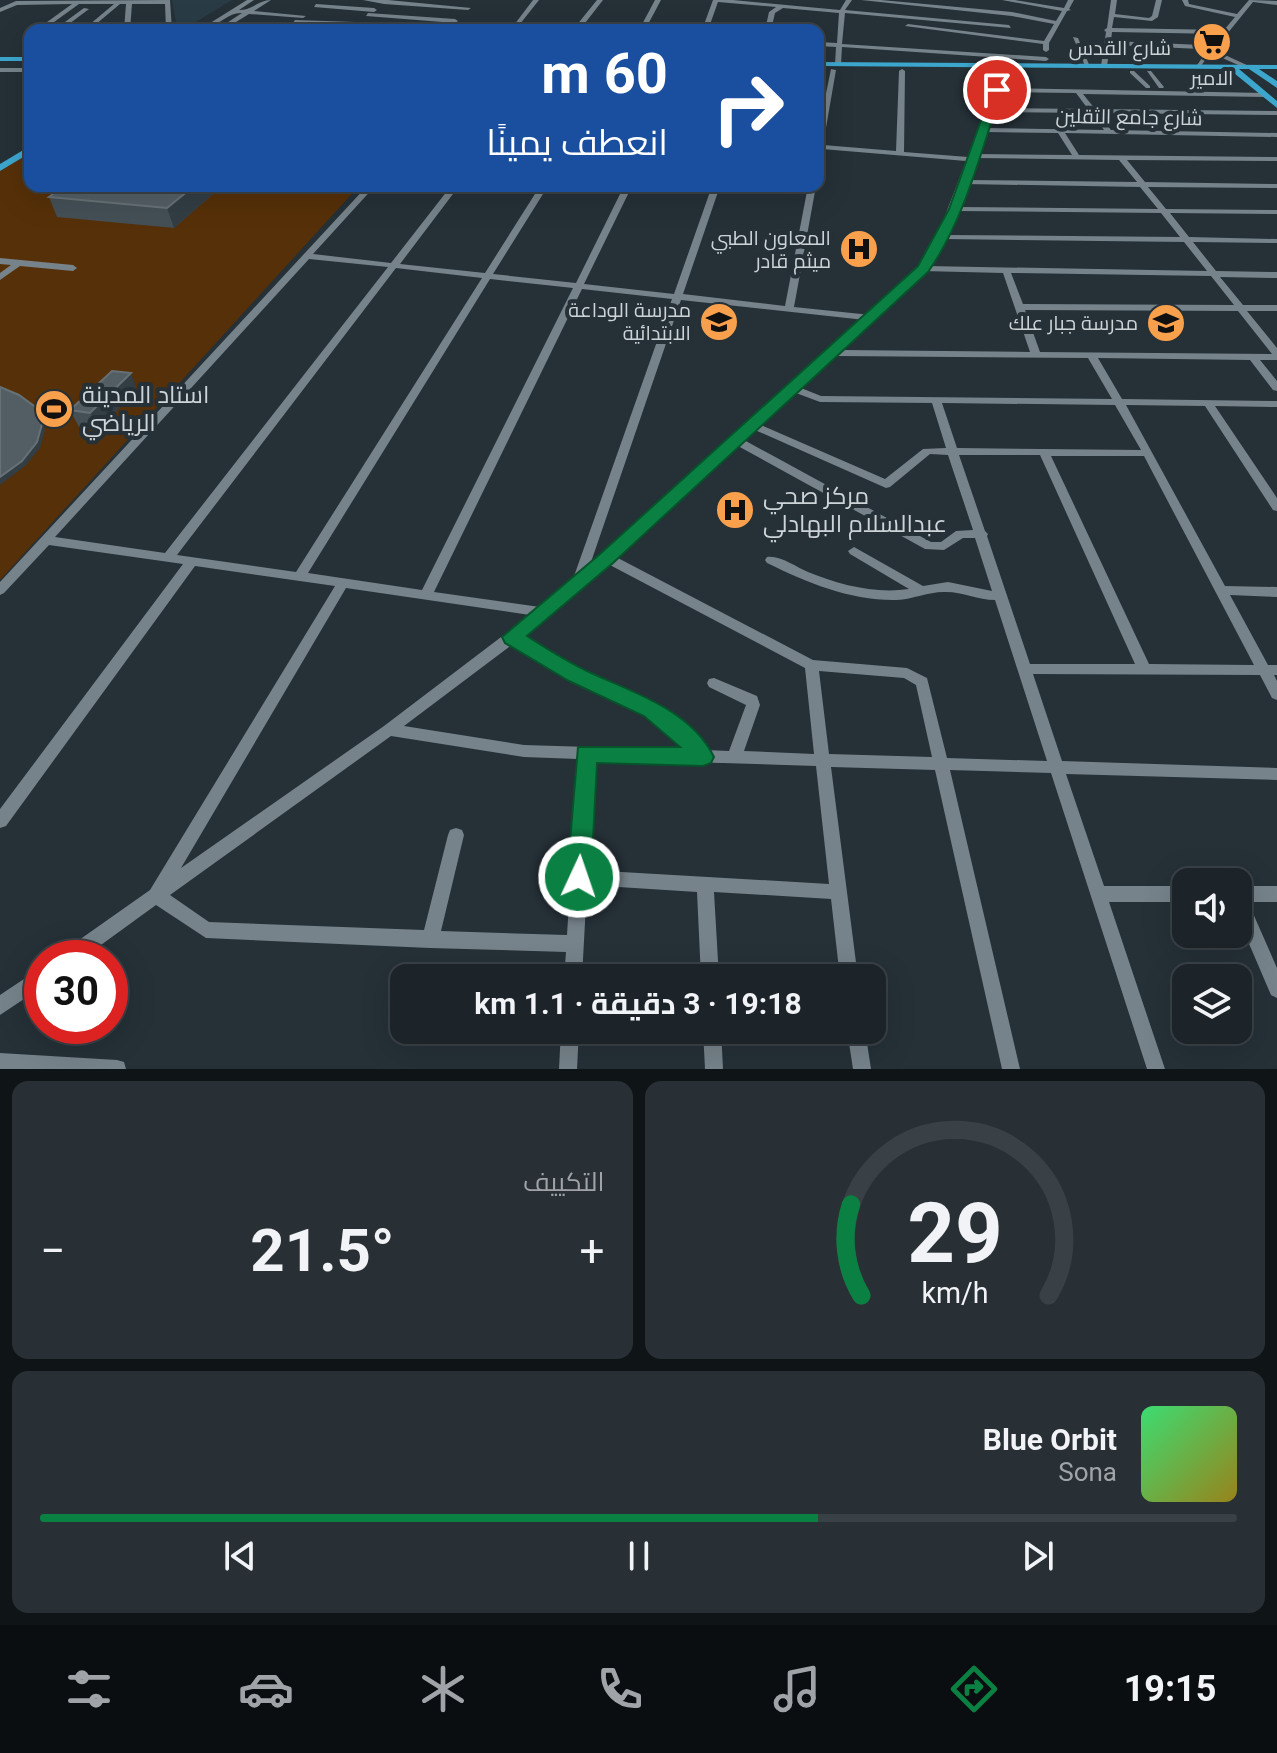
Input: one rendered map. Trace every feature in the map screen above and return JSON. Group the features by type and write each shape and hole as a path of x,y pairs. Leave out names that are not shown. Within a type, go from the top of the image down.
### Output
{"main road":[{"path":"0,59 24,59"},
{"name":"شارع القدس","path":"905,68 1046,62 1261,73 1277,70"},
{"name":"شارع القدس","path":"824,67 1132,72 1201,69"},
{"name":"شارع القدس","path":"1234,70 1247,67 1277,70"},
{"path":"1247,67 1277,85"},
{"path":"0,68 24,68"},
{"path":"1201,69 1250,83"},
{"path":"1234,70 1277,105"},
{"path":"0,156 24,142"},
{"path":"0,168 24,153"}],"street":[{"path":"212,24 251,0"},
{"path":"229,24 268,0"},
{"path":"241,24 278,0"},
{"path":"292,24 325,0"},
{"path":"366,0 468,8"},
{"path":"452,24 477,0"},
{"path":"516,24 536,0"},
{"path":"581,24 600,0"},
{"path":"645,24 658,0"},
{"path":"707,24 716,0 1009,27"},
{"path":"818,0 819,9"},
{"path":"824,122 836,67 842,11 849,0"},
{"path":"864,0 914,2 1059,23"},
{"path":"959,0 962,9"},
{"path":"1005,0 1044,3 1068,10"},
{"path":"824,44 1046,62 1046,43 1068,10 1071,0"},
{"path":"1104,66 1107,30 1114,0"},
{"path":"1111,15 1150,20 1155,17 1159,0"},
{"path":"1174,0 1238,16"},
{"path":"1201,69 1211,49 1253,0 1277,3"},
{"path":"0,15 16,3 167,1 169,24"},
{"path":"295,22 355,24 386,1"},
{"path":"48,24 79,2"},
{"path":"93,24 119,2"},
{"path":"127,24 129,3"},
{"path":"316,6 374,10"},
{"path":"769,24 772,12 782,6"},
{"path":"65,24 86,9"},
{"path":"233,11 303,16"},
{"path":"368,15 455,21"},
{"path":"404,24 411,18"},
{"path":"900,154 910,18"},
{"path":"908,26 1046,43"},
{"path":"1200,26 1226,31"},
{"path":"1107,30 1226,31"},
{"path":"1075,38 1088,66"},
{"path":"1106,43 1211,49 1247,67"},
{"path":"93,940 389,730 512,637 607,558 873,318 923,269 943,237 1004,71"},
{"path":"1132,72 1148,87"},
{"path":"1149,72 1161,87"},
{"path":"997,90 1265,95"},
{"path":"1078,92 1109,132"},
{"path":"989,110 1277,113"},
{"name":"شارع جامع الثقلين","path":"981,130 1277,135"},
{"path":"1060,131 1077,157"},
{"path":"824,149 971,158 1277,159"},
{"path":"1121,157 1277,356"},
{"path":"963,182 1277,186"},
{"path":"0,590 365,192"},
{"path":"168,558 450,192"},
{"path":"299,577 540,192"},
{"path":"426,595 625,192"},
{"path":"578,583 714,192"},
{"path":"789,309 811,192"},
{"path":"955,209 1277,212"},
{"path":"943,237 1277,241"},
{"path":"306,256 873,318"},
{"path":"0,261 73,268"},
{"path":"0,277 18,263"},
{"path":"923,269 1277,275"},
{"path":"1006,270 1036,355"},
{"path":"1019,307 1277,308"},
{"path":"834,353 1277,356"},
{"path":"1091,355 1270,670 1277,694"},
{"path":"1253,357 1277,388"},
{"path":"794,389 820,399 1277,404"},
{"path":"936,400 1156,1069"},
{"path":"1208,403 1277,507"},
{"path":"753,425 886,484 920,454 954,450 1148,453"},
{"path":"736,440 929,546 944,546 960,534 982,534"},
{"path":"1043,451 1144,668"},
{"path":"45,540 543,612"},
{"path":"854,551 921,590"},
{"path":"607,558 811,665 915,676 922,682 1011,1069"},
{"path":"771,560 842,591 899,595 951,587 979,597 1001,595"},
{"path":"0,821 192,561"},
{"path":"156,895 343,583"},
{"path":"1222,590 1277,592"},
{"path":"512,637 576,675 652,709 683,734 703,757"},
{"path":"811,665 847,964"},
{"path":"1026,669 1270,670"},
{"path":"714,683 752,700 753,705 734,758"},
{"path":"389,730 524,751 1277,774"},
{"path":"574,964 586,753"},
{"path":"430,940 456,835"},
{"path":"579,877 838,892"},
{"path":"705,884 709,964"},
{"path":"1099,894 1172,894"},
{"path":"1252,895 1277,894"},
{"path":"156,895 206,930 575,944"},
{"path":"1252,929 1277,989"},
{"path":"0,1006 24,989"},
{"path":"568,1069 569,1044"},
{"path":"713,1044 714,1069"},
{"path":"858,1044 862,1069"},
{"path":"0,1062 117,1069"}],"shaded area":[{"path":"172,0 232,0 193,24 176,22"},
{"path":"24,153 24,192 354,192 0,580 0,168"}],"building":[{"path":"56,192 187,192 167,208 49,197"},
{"path":"112,371 131,373 90,413 70,410"},
{"path":"0,387 19,395 37,408 42,424 37,442 22,461 0,477"}],"place":[{"name":"الامير","path":"1212,42"},
{"name":"المعاون الطبي ميثم قادر","path":"859,249"},
{"name":"مدرسة الوداعة الابتدائية","path":"719,322"},
{"name":"مدرسة جبار علك","path":"1166,323"},
{"name":"استاد المدينة الرياضي","path":"54,409"},
{"name":"مركز صحي عبدالسلام البهادلي","path":"735,510"}],"route":[{"path":"579,877 586,753 703,757 683,734 652,709 576,675 512,637 607,558 873,318 923,269 935,253 955,209 970,159 997,90"}]}
